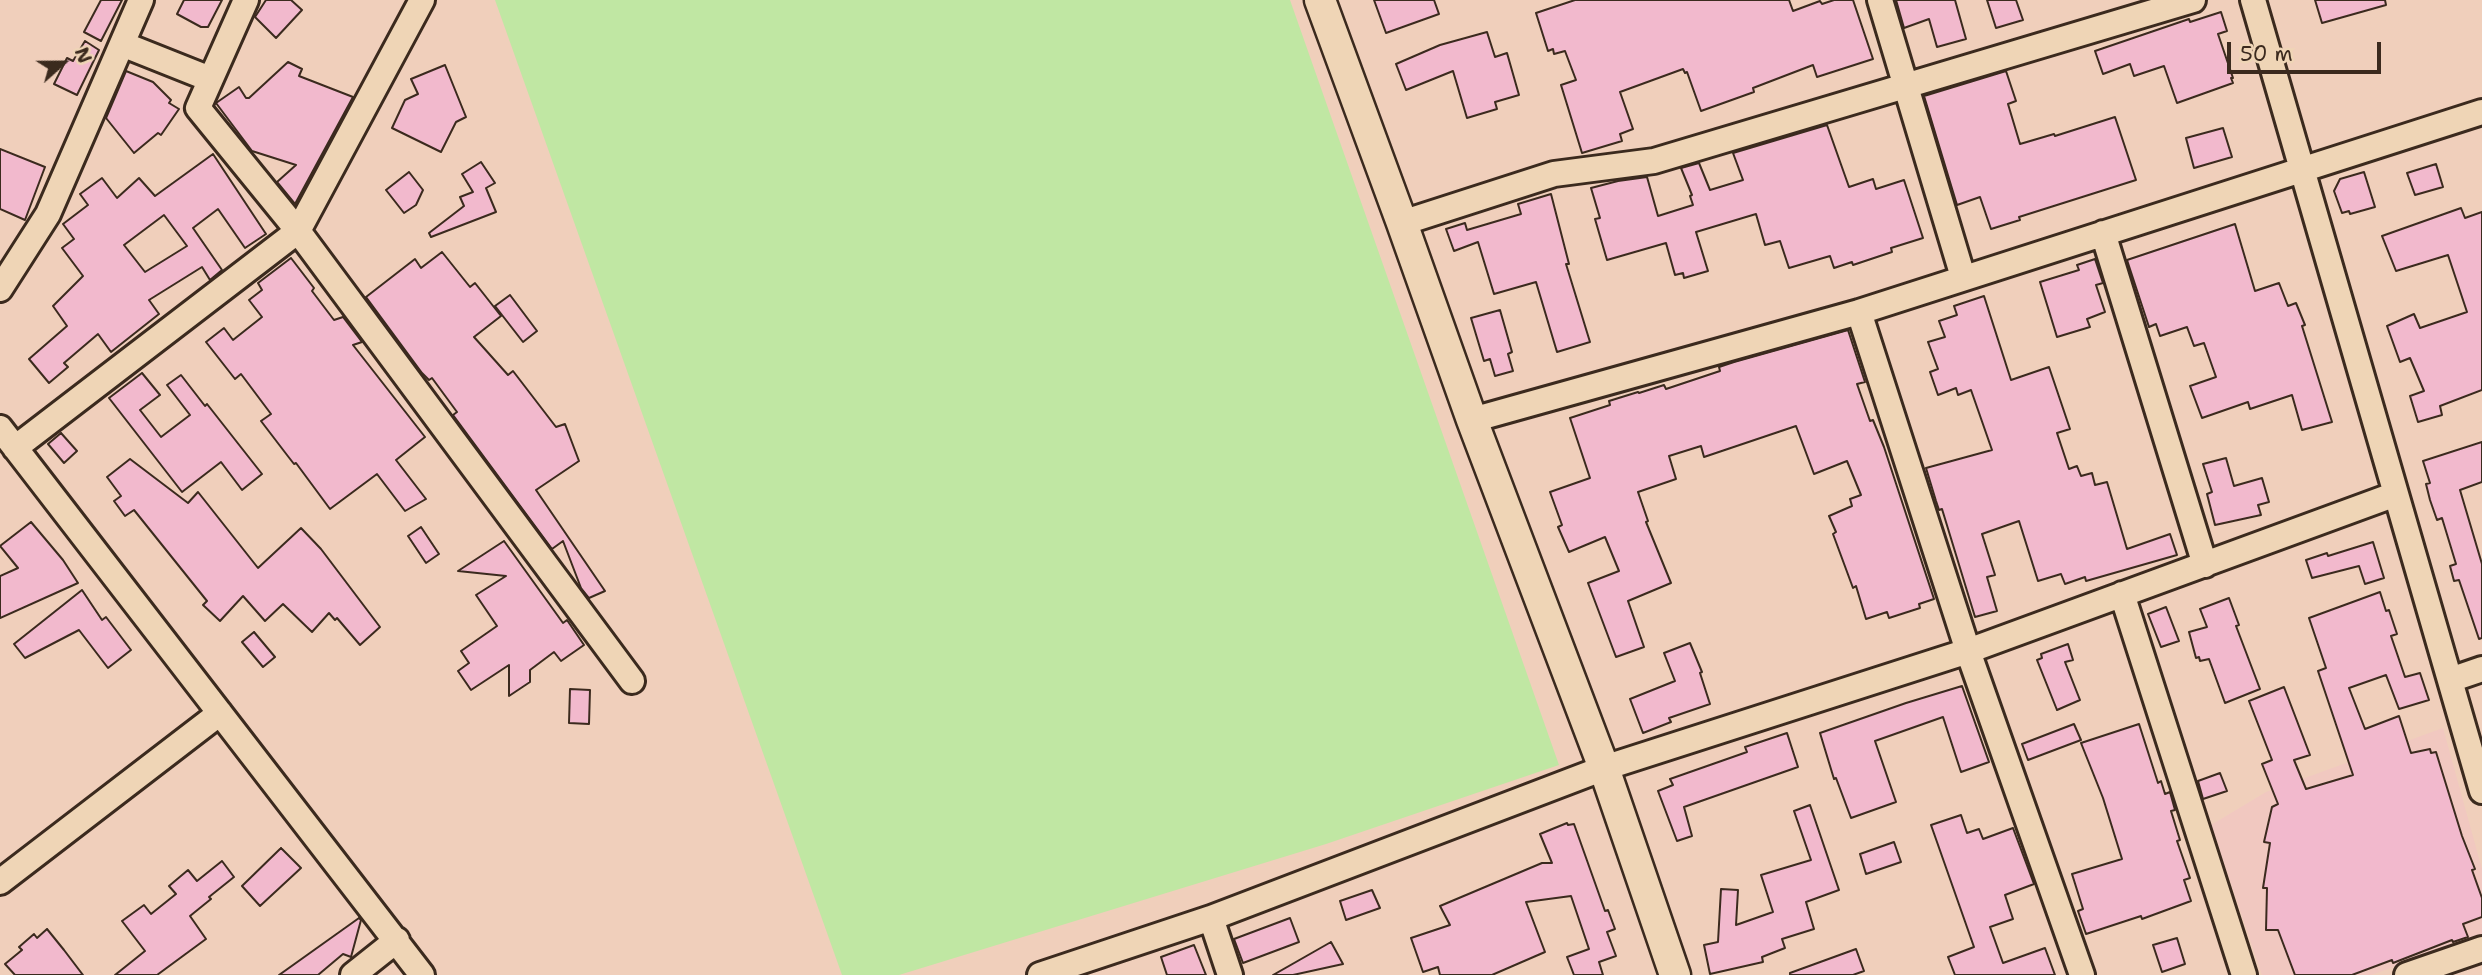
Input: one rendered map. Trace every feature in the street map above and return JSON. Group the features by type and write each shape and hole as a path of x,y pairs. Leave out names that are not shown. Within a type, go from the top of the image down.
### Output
{"street":[{"path":"0,289 48,214 141,0"},
{"path":"246,0 198,108 298,231 632,681"},
{"path":"15,448 298,231 422,0"},
{"path":"1320,0 1472,420 1604,768 1675,975"},
{"path":"1880,0 1963,277"},
{"path":"1402,223 1554,174 1654,161 2193,0"},
{"path":"2252,0 2482,791"},
{"path":"122,44 210,79"},
{"path":"1472,420 1859,313 1963,277 2482,112"},
{"path":"2103,233 2205,565"},
{"path":"1859,313 1968,651 2082,975"},
{"path":"0,428 422,975"},
{"path":"1040,975 1211,918 1604,768 1968,651 2396,494"},
{"path":"2122,594 2244,975"},
{"path":"2450,680 2482,669"},
{"path":"0,882 220,713"},
{"path":"1211,918 1230,975"},
{"path":"353,975 397,940"},
{"path":"2407,975 2482,949"}],"shaded area":[{"path":"2443,728 2482,869 2482,936 2371,975 2262,975 2211,825 2266,792"}],"green space":[{"path":"495,0 1290,0 1559,765 1326,844 899,975 842,975"}],"building":[{"path":"101,0 122,0 101,41 84,32"},
{"path":"184,0 222,0 208,27 201,27 177,14"},
{"path":"266,0 291,0 302,10 276,38 255,17"},
{"path":"1374,0 1434,0 1439,14 1386,33"},
{"path":"1575,0 1789,0 1793,11 1820,1 1822,4 1834,0 1853,0 1873,59 1817,77 1813,65 1753,88 1754,92 1701,111 1687,72 1683,69 1620,92 1633,129 1620,134 1622,141 1582,153 1561,85 1576,80 1565,51 1554,54 1553,49 1548,51 1536,13"},
{"path":"1896,0 1955,0 1966,39 1937,47 1929,19 1904,28"},
{"path":"1987,0 2016,0 2023,20 1996,28"},
{"path":"2315,0 2385,0 2386,5 2322,23"},
{"path":"2221,12 2227,31 2218,34 2233,83 2177,103 2164,66 2134,76 2130,64 2103,74 2095,51 2189,19 2190,22"},
{"path":"1487,32 1495,57 1507,53 1519,95 1495,102 1497,109 1467,118 1453,71 1406,90 1396,64 1440,45"},
{"path":"85,41 99,50 77,95 54,84 67,58 73,61"},
{"path":"288,62 302,69 299,76 353,97 295,204 277,182 296,165 252,151 216,103 239,87 246,98 249,98"},
{"path":"445,65 466,117 456,122 441,152 392,128 405,100 418,94 411,79"},
{"path":"126,71 153,82 171,100 169,103 179,109 161,135 158,133 134,153 106,118"},
{"path":"2006,71 2016,101 2008,104 2020,144 2115,117 2136,180 2019,217 2020,220 1991,229 1980,197 1957,205 1924,96"},
{"path":"1827,125 1849,187 1873,179 1876,189 1904,180 1923,238 1891,248 1892,252 1853,265 1852,262 1834,268 1830,256 1789,268 1780,241 1765,245 1756,214 1696,232 1708,271 1684,278 1683,273 1675,275 1666,243 1607,260 1595,219 1600,218 1591,188 1647,177 1658,216 1693,205 1692,195 1681,168 1699,163 1710,190 1743,180 1733,153"},
{"path":"2223,128 2232,157 2194,168 2186,138"},
{"path":"0,149 45,167 25,220 0,209"},
{"path":"213,154 266,234 245,248 218,209 193,228 222,270 210,280 202,267 149,300 159,314 111,352 98,334 64,363 68,367 49,383 29,359 67,326 53,306 83,276 62,248 74,239 63,224 88,205 80,194 102,178 117,198 139,178 155,196","holes":["164,215 187,246 145,272 124,245"]},
{"path":"481,162 495,183 486,188 496,212 431,237 429,233 464,206 460,197 473,192 462,174"},
{"path":"2436,164 2443,187 2415,195 2407,173"},
{"path":"409,172 423,190 416,205 404,213 386,190"},
{"path":"2364,172 2375,207 2350,214 2349,211 2342,213 2334,191 2340,179"},
{"path":"1551,194 1569,264 1566,264 1590,342 1557,352 1536,282 1494,294 1478,242 1454,251 1446,229 1465,223 1467,230 1521,214 1518,204"},
{"path":"2461,208 2465,218 2482,212 2482,390 2440,406 2442,415 2418,422 2410,396 2424,391 2410,358 2400,362 2387,326 2414,314 2420,328 2467,312 2448,255 2396,271 2382,236"},
{"path":"2235,224 2255,291 2279,283 2288,306 2296,303 2305,325 2302,326 2332,422 2302,430 2292,395 2250,409 2248,402 2202,418 2190,386 2216,377 2204,343 2194,346 2187,327 2160,336 2156,324 2149,327 2127,260"},
{"path":"442,252 470,287 475,283 501,316 474,337 508,375 513,371 556,427 565,424 579,461 536,490 605,591 589,598 581,588 563,541 552,549 453,415 457,412 432,378 429,380 422,373 366,297 415,259 421,268"},
{"path":"291,258 334,320 343,317 362,342 353,345 425,437 396,460 426,499 405,511 377,474 330,509 261,421 271,414 241,374 235,379 206,342 224,328 233,340 262,317 249,300 262,290 258,283"},
{"path":"2095,259 2103,283 2096,285 2105,312 2087,319 2090,327 2057,337 2040,282 2079,270 2077,265"},
{"path":"510,295 537,331 523,342 495,306"},
{"path":"1984,296 2011,380 2049,367 2070,429 2057,433 2069,469 2077,466 2081,476 2092,473 2095,485 2107,482 2127,549 2170,534 2177,555 2086,581 2085,577 2065,584 2061,574 2038,581 2019,521 1982,534 1995,575 1987,577 1997,611 1975,617 1942,509 1939,510 1926,468 1992,450 1971,390 1958,395 1956,388 1938,395 1930,372 1938,369 1928,342 1945,337 1939,321 1957,315 1954,306"},
{"path":"1500,310 1512,352 1508,354 1513,371 1495,376 1490,359 1484,361 1471,318"},
{"path":"1848,330 1865,382 1857,384 1870,421 1873,420 1884,447 1934,599 1919,604 1920,608 1889,618 1887,612 1866,619 1856,586 1853,588 1833,534 1836,532 1829,516 1852,506 1850,499 1861,495 1847,461 1814,474 1796,426 1704,457 1701,446 1669,456 1676,479 1638,492 1648,521 1646,522 1671,583 1628,601 1644,647 1616,657 1588,583 1619,571 1605,537 1569,552 1558,527 1562,525 1550,492 1590,478 1570,418 1610,405 1609,401 1664,385 1666,389 1720,371 1719,367 1734,362"},
{"path":"142,373 160,395 140,410 161,437 190,415 167,385 181,375 262,474 242,490 221,462 182,492 109,398"},
{"path":"61,433 77,451 64,463 48,444"},
{"path":"2482,442 2482,482 2460,490 2482,564 2482,638 2479,639 2459,580 2454,581 2450,566 2456,564 2442,518 2437,520 2430,500 2426,484 2430,483 2423,461"},
{"path":"2226,458 2234,486 2262,478 2269,502 2258,505 2261,515 2215,525 2207,494 2212,492 2203,464"},
{"path":"130,459 188,503 198,492 258,568 301,528 321,549 380,627 360,645 337,618 335,620 329,613 312,632 283,604 265,621 243,596 220,621 203,605 207,601 134,510 125,516 114,501 121,496 107,477"},
{"path":"31,522 63,560 78,583 0,618 0,576 18,568 0,546"},
{"path":"421,527 439,554 426,563 408,536"},
{"path":"504,541 563,623 567,620 584,645 561,661 554,652 530,670 530,682 509,696 509,665 471,690 458,671 469,663 461,651 497,626 476,595 506,576 458,571"},
{"path":"2373,542 2384,578 2365,584 2359,566 2312,578 2306,560"},
{"path":"82,590 102,620 106,617 131,650 108,668 79,630 25,658 14,644"},
{"path":"2380,592 2397,634 2391,636 2405,677 2420,673 2429,700 2399,709 2386,675 2349,688 2365,729 2399,716 2411,753 2430,749 2431,753 2436,752 2475,869 2472,870 2482,898 2482,917 2463,924 2468,937 2453,942 2452,940 2393,963 2392,960 2352,975 2295,975 2278,930 2266,930 2267,888 2263,888 2270,843 2264,842 2272,807 2278,804 2262,764 2272,760 2249,701 2284,687 2310,755 2294,760 2306,789 2353,775 2318,671 2326,668 2309,618"},
{"path":"2229,598 2239,625 2236,626 2260,689 2225,703 2209,659 2200,661 2199,657 2196,658 2189,632 2207,627 2200,609"},
{"path":"2166,607 2179,641 2161,647 2148,614"},
{"path":"254,632 275,657 263,667 242,642"},
{"path":"1690,643 1702,672 1700,673 1710,704 1669,718 1671,722 1643,733 1630,699 1675,681 1664,653"},
{"path":"2068,644 2073,660 2065,662 2080,700 2057,710 2037,660 2042,658 2041,654"},
{"path":"1962,686 1989,762 1961,772 1943,717 1875,741 1896,802 1851,818 1836,778 1834,779 1820,733"},
{"path":"570,689 590,690 589,724 569,723"},
{"path":"2074,724 2081,740 2028,760 2022,744"},
{"path":"2139,724 2158,783 2161,781 2165,794 2170,792 2175,810 2171,811 2180,840 2177,841 2190,878 2184,880 2191,901 2142,919 2141,916 2086,934 2078,911 2083,909 2072,874 2122,859 2103,798 2081,743"},
{"path":"1787,733 1798,767 1684,807 1692,836 1677,841 1658,791 1673,785 1670,779 1747,752 1745,747"},
{"path":"2220,773 2227,791 2203,799 2198,781"},
{"path":"1810,805 1839,890 1806,902 1814,929 1782,939 1785,948 1762,957 1763,962 1710,974 1704,945 1718,942 1721,889 1738,890 1736,925 1773,912 1761,875 1811,860 1794,811"},
{"path":"1961,815 1967,833 1979,829 1983,839 2013,828 2034,884 2005,895 2013,919 1990,927 2003,963 2045,948 2055,975 1955,975 1948,957 1974,947 1931,825"},
{"path":"1567,823 1574,824 1605,911 1608,910 1615,929 1607,932 1616,956 1599,962 1603,975 1574,975 1567,957 1589,949 1571,896 1526,902 1545,952 1492,975 1440,975 1438,967 1423,972 1411,938 1450,925 1440,906 1542,863 1552,863 1540,834"},
{"path":"1894,842 1901,862 1866,874 1860,854"},
{"path":"281,848 301,868 260,906 242,886"},
{"path":"222,861 234,877 190,916 206,939 157,975 115,975 145,951 122,921 144,905 151,914 176,894 169,886 188,870 197,881"},
{"path":"1372,890 1380,908 1346,920 1340,901"},
{"path":"359,918 361,920 351,957 343,954 318,975 279,975"},
{"path":"1290,918 1299,942 1243,963 1234,939"},
{"path":"47,929 83,975 15,975 5,964 22,950 19,947 34,934 37,938"},
{"path":"2177,938 2185,964 2162,972 2153,945"},
{"path":"1331,942 1343,964 1293,975 1273,975"},
{"path":"1194,945 1206,975 1167,975 1161,957"},
{"path":"1856,949 1864,971 1853,975 1790,975 1790,973"}]}
